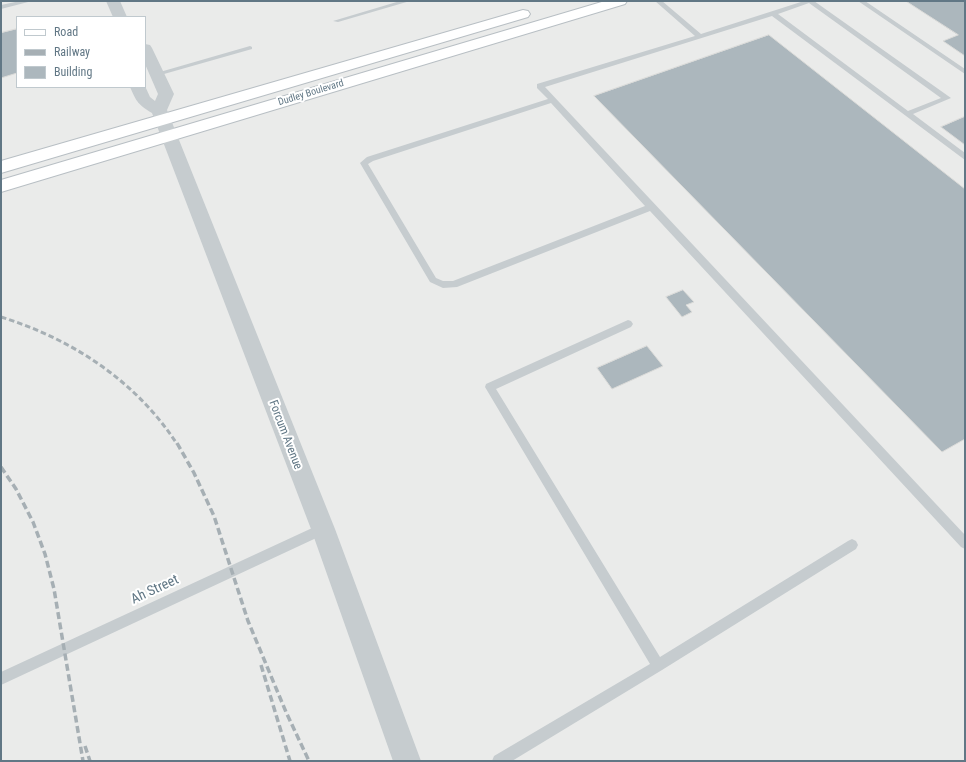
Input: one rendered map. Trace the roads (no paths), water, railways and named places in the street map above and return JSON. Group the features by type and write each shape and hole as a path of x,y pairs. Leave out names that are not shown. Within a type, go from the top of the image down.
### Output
{"main road":[{"name":"Dudley Boulevard","path":"1,167 163,122 620,1"},
{"name":"Dudley Boulevard","path":"1,186 163,122 539,9"}],"street":[{"path":"113,1 120,16"},
{"path":"146,50 166,94 163,122"},
{"path":"138,88 143,100 163,122"},
{"name":"Forcum Avenue","path":"163,122 323,529 407,761"}],"lane":[{"path":"1,7 29,1"},
{"path":"336,21 407,1"},
{"path":"658,1 700,37"},
{"path":"907,114 947,98 810,1 700,37 540,86 651,207 965,542"},
{"path":"861,1 965,72"},
{"path":"773,13 965,157"},
{"path":"157,74 250,48"},
{"path":"552,100 370,159 364,163 433,280 438,284 454,284 651,207"},
{"path":"628,324 490,387 658,666"},
{"name":"Ah Street","path":"1,679 323,529"},
{"path":"499,761 658,666 852,545"}],"railway":[{"path":"1,317 53,337 100,365 122,382 142,401 161,421 177,444"},
{"path":"177,443 194,473 214,516 248,621 286,712 309,761"},
{"path":"1,467 16,489 33,522 45,554 54,589 83,761"},
{"path":"261,665 290,761"},
{"path":"85,746 90,761"}]}
